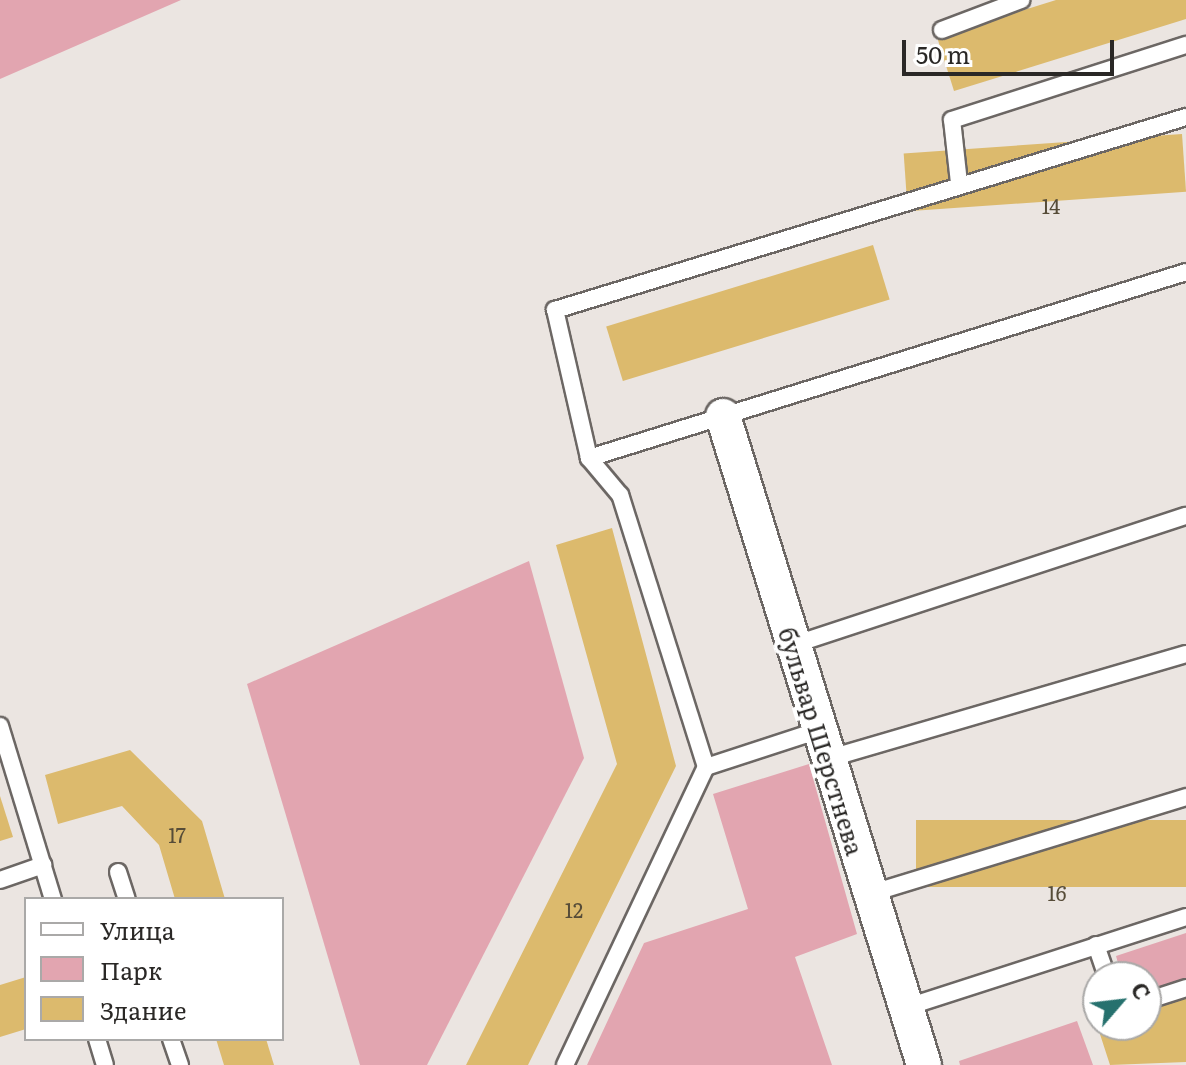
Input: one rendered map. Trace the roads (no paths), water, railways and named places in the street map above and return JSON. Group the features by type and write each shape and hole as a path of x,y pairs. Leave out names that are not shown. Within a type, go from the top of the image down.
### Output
{"street":[{"name":"бульвар Шерстнева","path":"723,416 903,1008 924,1065"}],"lane":[{"path":"942,30 1021,0"},
{"path":"959,183 952,120 1186,45"},
{"path":"565,1065 706,767 620,495 589,458 555,310 959,183 1186,117"},
{"path":"589,458 1186,272"},
{"path":"793,645 1186,516"},
{"path":"706,767 823,744 1186,654"},
{"path":"0,726 52,897"},
{"path":"869,894 1186,797"},
{"path":"0,880 43,865"},
{"path":"118,872 126,897"},
{"path":"903,1008 1186,917"},
{"path":"1096,945 1102,961"},
{"path":"1162,996 1186,988"},
{"path":"98,1041 105,1065"},
{"path":"172,1041 180,1065"}]}
